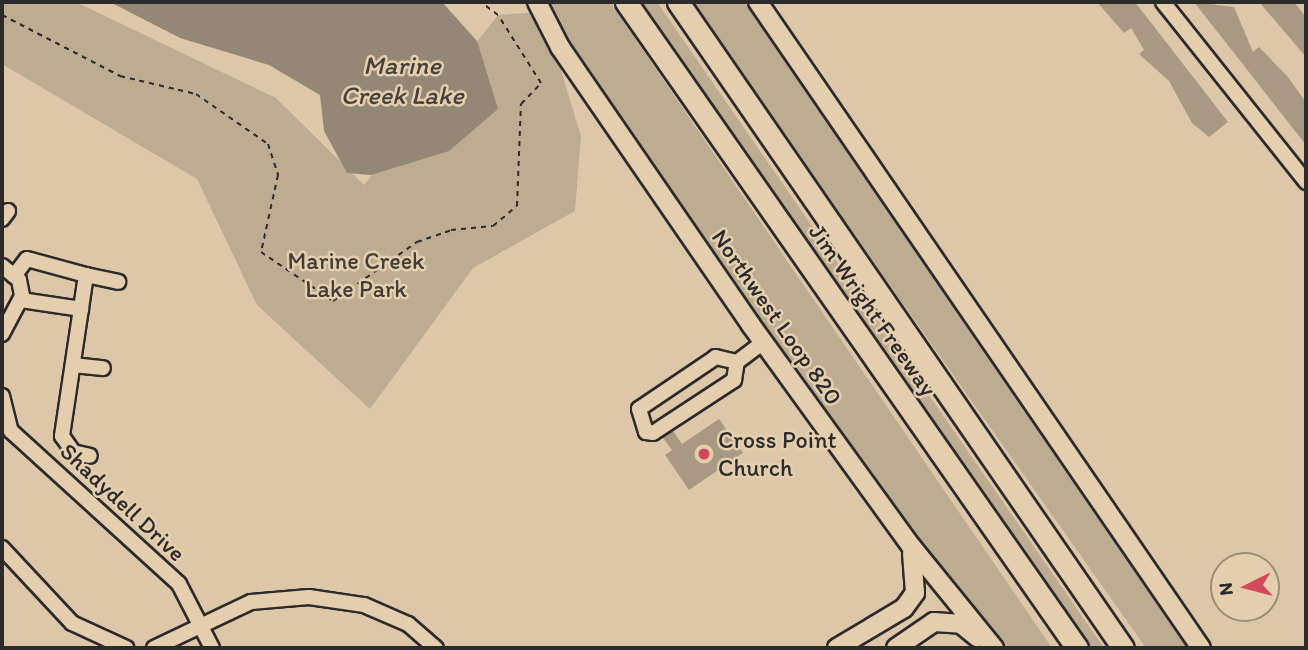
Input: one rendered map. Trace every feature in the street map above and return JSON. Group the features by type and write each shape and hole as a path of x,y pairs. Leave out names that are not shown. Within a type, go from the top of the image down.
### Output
{"highway":[{"name":"Jim Wright Freeway","path":"626,2 1077,648"},
{"name":"Jim Wright Freeway","path":"678,2 1123,648"},
{"path":"1093,604 1111,611 1137,648"}],"main road":[{"name":"Northwest Loop 820","path":"537,2 560,47 764,342 911,546 994,648"},
{"path":"758,2 1201,648"},
{"path":"837,648 904,608 915,593 911,546"},
{"path":"896,648 925,627 947,621 974,633 986,648"}],"street":[{"path":"1163,2 1306,182"},
{"path":"14,276 27,259 118,282"},
{"path":"2,266 14,276 21,300 2,334"},
{"path":"86,275 62,436 74,452 90,456"},
{"path":"21,300 81,309"},
{"path":"737,362 716,357 639,409 646,432 653,433 734,380 737,362 764,342"},
{"path":"73,365 103,368"},
{"name":"Shadydell Drive","path":"2,396 11,431 179,584 201,621 212,648"},
{"path":"2,548 72,623 126,648"},
{"path":"154,648 201,621 251,602 309,597 364,605 408,624 436,648"}],"path":[{"path":"2,15 120,76 195,94 268,144 278,175 261,252 334,301 417,242 451,230 493,226 517,205 521,104 541,83 498,15 481,2"}],"green space":[{"name":"Marine Creek Lake Park","path":"2,2 76,2 276,98 364,185 498,15 543,12 581,136 575,211 473,268 370,409 257,305 197,179 2,64"},
{"path":"543,2 610,2 1052,648 1005,648 875,489"},
{"path":"642,2 657,2 1104,648 1091,648"},
{"path":"690,2 744,2 1190,648 1146,648"}],"water":[{"name":"Marine Creek Lake","path":"110,2 442,2 477,41 498,109 449,151 371,175 347,173 324,131 320,95 269,65 180,38"}],"building":[{"path":"1097,2 1135,2 1228,122 1209,137 1192,123 1169,81 1139,54 1144,50 1131,28 1124,33"},
{"path":"1194,2 1234,7 1253,52 1259,47 1287,76 1306,102 1306,145"},
{"path":"1259,2 1294,2 1306,17 1306,57"},
{"name":"Cross Point Church","path":"719,419 743,453 689,490 665,455 672,450 663,438 673,431 682,444"}],"place":[{"name":"Cross Point Church","path":"704,454"}]}
